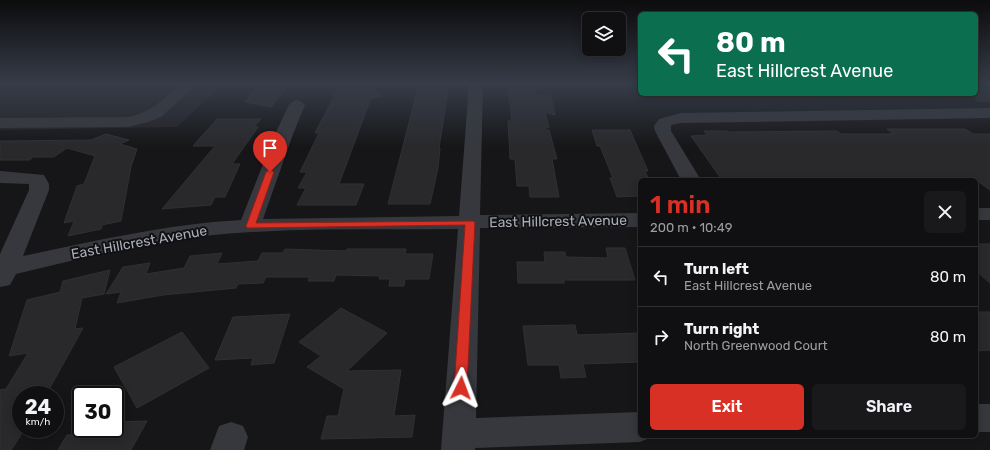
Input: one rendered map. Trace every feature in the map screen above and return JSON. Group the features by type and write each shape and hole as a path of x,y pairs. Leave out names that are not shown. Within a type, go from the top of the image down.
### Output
{"street":[{"path":"0,122 128,122 142,120 155,114 166,105"},
{"path":"250,226 284,134 297,105"},
{"path":"475,105 458,442 638,427"},
{"path":"690,178 662,131 662,126 665,122 681,118 990,113"},
{"path":"0,177 37,179 39,184 39,190 2,273"},
{"path":"978,214 990,214"},
{"name":"East Hillcrest Avenue","path":"2,273 155,236 203,229 250,226 638,220"},
{"path":"978,418 990,418"}],"shaded area":[{"path":"0,105 201,105 177,127 0,130"}],"building":[{"path":"261,105 273,105 271,107"},
{"path":"330,105 368,105 339,184 364,184 356,205 297,205 306,188 298,188 307,172 300,172 319,133 315,133"},
{"path":"414,105 446,105 439,148 438,168 430,204 388,204"},
{"path":"510,105 553,105 555,115 545,112 549,127 545,128 546,130 549,130 557,159 552,159 559,197 530,197 529,186 517,186 515,159 510,159 508,121 512,121"},
{"path":"217,119 261,119 254,127 258,127 232,164 240,164 225,197 215,197 211,205 162,209 215,146 193,146"},
{"path":"887,129 965,129 973,134 990,134 990,190 978,181 978,178 721,178 691,136 707,135 704,131 837,131 841,134 893,134"},
{"path":"592,130 630,130 648,171 645,171 648,178 638,178 638,196 617,197 610,178 613,178 600,146 597,146"},
{"path":"106,134 129,140 120,144 137,149 131,167 121,221 102,225 101,229 68,236 74,221 64,223 77,186 84,184 95,156 67,148 54,157 33,157 30,160 0,160 0,141 91,140"},
{"path":"978,244 990,244 990,283 978,273"},
{"path":"606,248 625,248 635,280 564,280 564,283 518,283 517,262 545,262 544,252 565,252 566,257 608,258"},
{"path":"285,249 346,251 347,249 406,249 405,254 433,254 429,279 405,279 404,286 389,286 390,279 379,279 380,276 336,275 334,281 308,281 310,277 266,277 263,283 238,284 236,288 163,295 117,303 121,292 106,294 123,267 150,263 146,274 184,268 190,256 222,253 217,264 258,261 262,253 283,253"},
{"path":"110,270 104,294 82,298 75,329 83,328 51,386 12,386 12,438 19,438 11,450 0,450 0,390 6,389 28,353 9,356 27,300 60,292 63,281"},
{"path":"341,308 387,333 347,371 401,370 394,416 415,415 412,437 321,439 327,416 338,416 344,389 307,367 321,356 299,342"},
{"path":"978,312 990,312 990,350 978,351"},
{"path":"290,314 274,363 251,365 253,358 215,360 233,317"},
{"path":"575,325 577,335 638,333 638,362 583,364 586,377 561,378 559,365 528,365 523,326"},
{"path":"182,332 209,368 137,408 114,367"},
{"path":"147,421 131,450 58,450 67,435 72,435 72,438 124,438 124,422"}],"route":[{"path":"270,172 250,226 470,222 461,388"}]}
